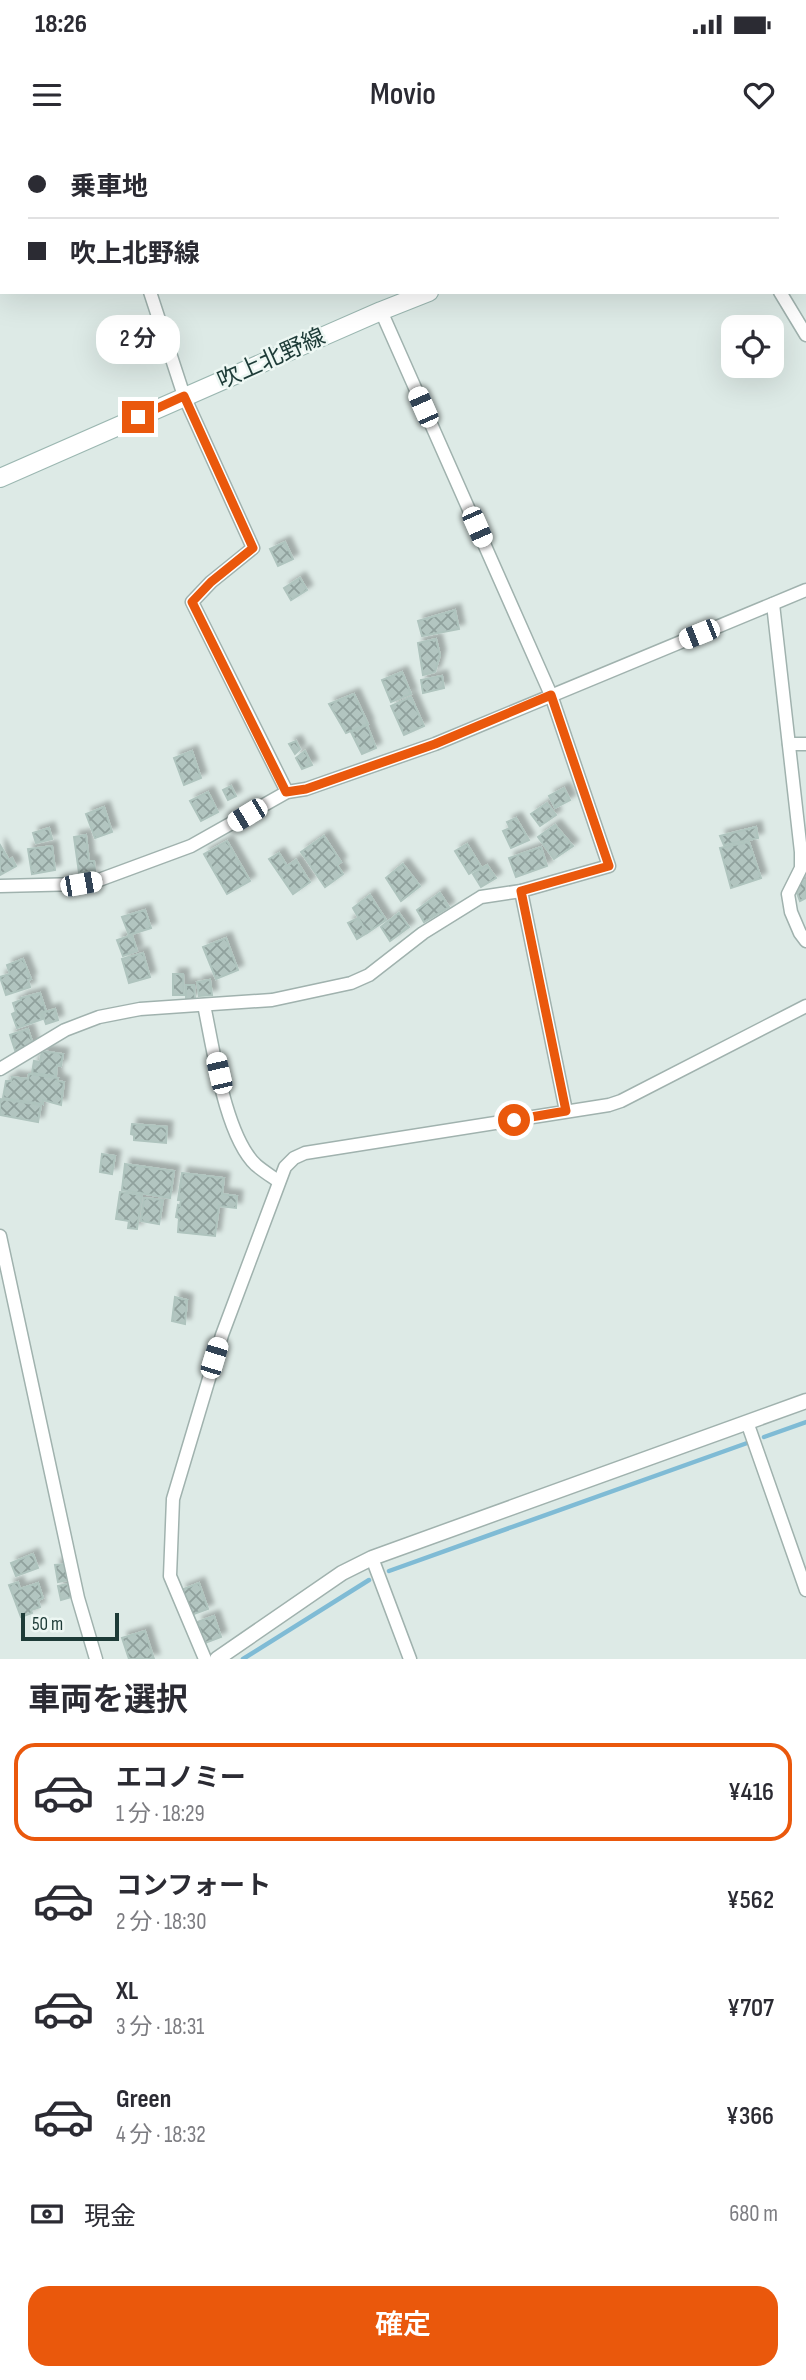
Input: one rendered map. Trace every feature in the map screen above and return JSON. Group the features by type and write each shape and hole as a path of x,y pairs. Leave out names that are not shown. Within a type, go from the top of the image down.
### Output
{"main road":[{"name":"吹上北野線","path":"0,478 380,310 424,294"}],"street":[{"path":"151,294 184,396 253,548 211,582 192,602 286,792"},
{"path":"781,294 806,335"},
{"path":"0,1069 65,1030 99,1017 140,1009 272,1000 351,983 369,975 423,933 481,897 521,891 609,866 551,695 380,310"},
{"path":"0,886 81,884 99,880 210,838 286,792 306,789 435,744 806,590"},
{"path":"773,604 803,867 788,894 791,912 806,941"},
{"path":"789,744 806,744"},
{"path":"521,891 566,1111"},
{"path":"204,1005 230,1119 254,1164 278,1181"},
{"path":"205,1659 170,1576 173,1499 222,1335 285,1167 294,1158 305,1153 609,1105 806,1006"},
{"path":"0,1236 78,1598 96,1659"},
{"path":"216,1659 342,1573 372,1558 806,1401"},
{"path":"747,1422 806,1590"},
{"path":"372,1558 410,1659"}],"building":[{"path":"285,542 293,559 278,566 270,549"},
{"path":"300,578 307,590 291,600 284,588"},
{"path":"455,610 459,629 422,636 418,621"},
{"path":"436,639 440,655 435,672 423,675 418,643"},
{"path":"402,672 411,694 391,702 382,680"},
{"path":"442,676 444,688 423,693 421,680"},
{"path":"354,694 368,724 346,733 329,704"},
{"path":"411,697 424,726 404,735 391,706"},
{"path":"367,725 376,748 362,754 351,732"},
{"path":"296,741 300,749 295,754 289,744"},
{"path":"192,751 201,778 184,785 174,758"},
{"path":"305,751 312,765 302,769 296,758"},
{"path":"231,786 236,796 228,800 223,790"},
{"path":"564,788 570,800 555,808 549,796"},
{"path":"208,792 218,812 201,821 190,801"},
{"path":"547,803 556,815 540,826 531,814"},
{"path":"104,807 112,832 95,838 86,814"},
{"path":"516,818 529,840 511,848 503,831 510,828 507,822"},
{"path":"555,825 573,846 554,859 538,837"},
{"path":"756,827 758,838 724,845 720,836"},
{"path":"49,828 52,839 36,843 33,833"},
{"path":"86,835 89,861 94,861 95,871 79,873 74,837"},
{"path":"324,836 341,862 337,865 343,874 325,887 301,852"},
{"path":"227,841 250,881 227,894 204,854"},
{"path":"749,842 761,878 731,888 720,848"},
{"path":"467,844 481,867 469,874 455,851"},
{"path":"0,845 16,866 0,875"},
{"path":"52,846 55,870 32,874 28,849"},
{"path":"541,847 547,866 516,877 509,858"},
{"path":"279,853 287,866 296,860 310,882 293,894 269,859"},
{"path":"403,864 420,886 401,901 386,878"},
{"path":"487,865 496,878 481,887 473,874"},
{"path":"806,880 806,898 800,901 794,885"},
{"path":"440,893 449,907 424,922 417,910"},
{"path":"370,895 386,920 367,933 353,908"},
{"path":"145,910 151,928 129,935 122,917"},
{"path":"399,913 409,927 390,941 381,927"},
{"path":"358,918 367,933 357,939 348,923"},
{"path":"132,935 137,951 123,956 117,940"},
{"path":"226,938 238,970 216,979 203,947"},
{"path":"143,953 150,977 129,983 122,959"},
{"path":"23,959 31,979 28,980 30,987 6,995 0,977 10,974 7,965"},
{"path":"173,974 183,974 184,995 173,995"},
{"path":"210,980 212,995 199,996 197,982"},
{"path":"186,985 194,985 195,999 186,999"},
{"path":"40,993 46,1011 41,1013 43,1019 17,1028 12,1014 16,1012 13,1003"},
{"path":"55,1009 58,1020 46,1024 42,1013"},
{"path":"28,1029 34,1047 16,1053 10,1035"},
{"path":"42,1051 63,1054 61,1066 57,1065 56,1076 32,1073 34,1061 40,1062"},
{"path":"29,1074 58,1078 57,1081 64,1082 61,1105 43,1100 43,1104 3,1098 6,1081 11,1081 12,1077 28,1079"},
{"path":"0,1099 41,1105 38,1122 0,1115"},
{"path":"132,1124 167,1127 166,1143 134,1140 134,1135 131,1134"},
{"path":"102,1154 115,1156 112,1174 100,1172"},
{"path":"125,1164 174,1171 170,1198 122,1190"},
{"path":"182,1173 224,1178 222,1194 237,1196 236,1208 219,1206 215,1236 178,1232 179,1218 176,1217 181,1200 178,1200"},
{"path":"120,1192 142,1195 137,1229 128,1228 129,1221 116,1219"},
{"path":"144,1198 163,1200 159,1224 141,1221"},
{"path":"175,1297 187,1300 185,1324 172,1321"},
{"path":"33,1554 38,1568 16,1576 11,1563"},
{"path":"66,1564 68,1580 58,1582 55,1565"},
{"path":"18,1582 20,1589 38,1583 43,1598 38,1600 40,1607 21,1617 9,1585"},
{"path":"199,1583 208,1609 191,1615 181,1590"},
{"path":"68,1584 71,1597 61,1600 58,1586"},
{"path":"214,1616 221,1637 205,1643 197,1622"},
{"path":"145,1631 154,1659 129,1659 122,1638"}],"waterway":[{"path":"764,1437 806,1422"},
{"path":"389,1571 750,1442"},
{"path":"243,1659 369,1580"}],"route":[{"path":"138,417 184,396 253,548 211,582 192,602 286,792 306,789 435,744 551,695 609,866 521,891 566,1111 514,1120"}]}
